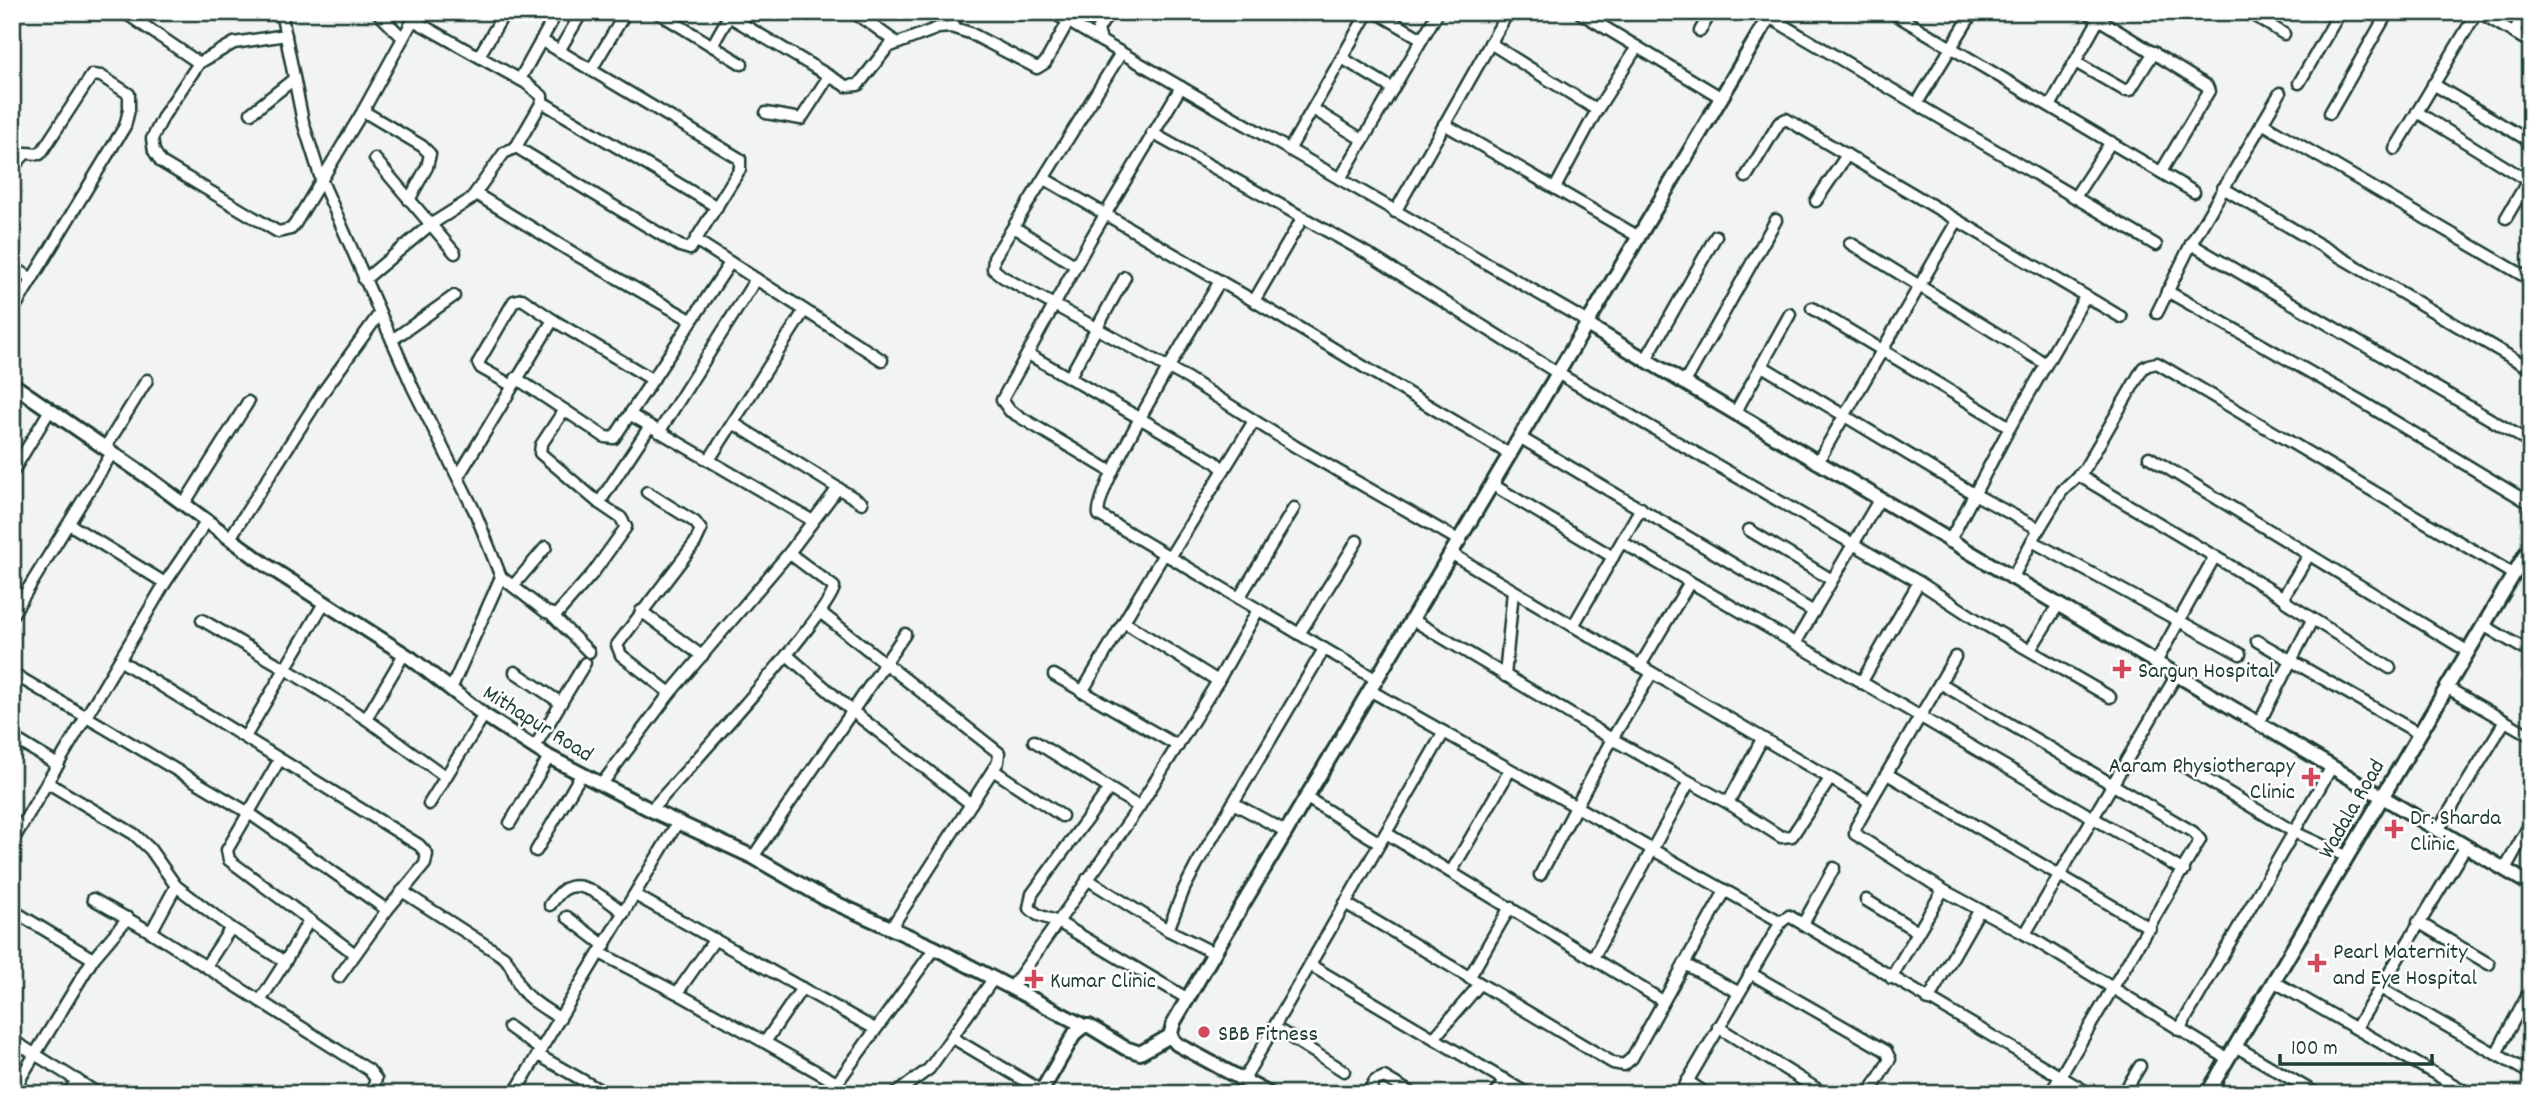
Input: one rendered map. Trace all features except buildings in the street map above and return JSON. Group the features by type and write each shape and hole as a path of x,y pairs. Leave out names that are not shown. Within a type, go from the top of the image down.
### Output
{"street":[{"path":"124,12 199,63"},
{"path":"281,12 303,122 321,179 413,388 475,512 501,577 553,616 589,652"},
{"path":"377,12 403,38"},
{"path":"480,56 505,12"},
{"path":"520,79 558,12"},
{"path":"559,51 582,12"},
{"path":"591,69 626,12"},
{"path":"657,12 742,64"},
{"path":"852,12 897,43"},
{"path":"872,24 878,12"},
{"path":"951,27 958,12"},
{"path":"1052,12 1587,323 1645,361 1816,463 2531,885"},
{"path":"1101,41 1098,30 1109,12"},
{"path":"1289,149 1368,12"},
{"path":"1376,12 1422,39"},
{"path":"1340,179 1438,12"},
{"path":"1395,212 1508,12"},
{"path":"1579,12 1722,98"},
{"path":"1700,30 1711,12"},
{"path":"1891,12 2194,192"},
{"path":"1917,103 1973,12"},
{"path":"2088,12 2206,83 2208,90 2161,172"},
{"path":"2249,12 2261,15 2284,34"},
{"path":"2300,83 2340,12"},
{"path":"2330,113 2388,12"},
{"path":"2395,149 2478,12 2531,43"},
{"path":"2514,32 2525,12"},
{"path":"712,46 725,14 846,86 855,87 882,52 897,43 937,28 951,27 970,33 1037,68 1045,63 1068,22"},
{"path":"1269,1094 1177,1044 1170,1036 1174,1022 1771,15 2156,246"},
{"path":"286,35 234,43 199,63 164,115 152,139 157,158 278,232 292,229 363,111 412,16 540,93 542,102 516,148 503,153 477,194 430,225 364,280"},
{"path":"2050,106 2099,19"},
{"path":"516,148 685,248 691,249 740,169 740,159 541,40"},
{"path":"1490,43 1597,110"},
{"path":"1555,188 1597,110 1637,47"},
{"path":"2075,62 2124,90 2130,90 2154,52"},
{"path":"1121,53 994,258 993,269 1168,367 1296,447 1460,541"},
{"path":"1342,58 1393,89"},
{"path":"12,168 26,153 40,154 92,75 101,75 129,94 130,110 125,126 12,312"},
{"path":"766,113 801,119 829,76"},
{"path":"251,113 295,79"},
{"path":"2433,85 2531,142"},
{"path":"1112,471 1010,411 1003,404 1003,397 1152,133 1181,87"},
{"path":"2157,313 2191,244 2280,93"},
{"path":"542,102 717,207"},
{"path":"1313,109 1363,140"},
{"path":"363,111 422,146 430,154 427,167 409,200"},
{"path":"2417,112 2530,179 2506,218"},
{"path":"1746,177 1779,123 1783,120 1790,121 2121,317"},
{"path":"2262,123 2531,280"},
{"path":"1444,124 1639,237"},
{"path":"1152,133 1368,254 1559,374 1919,582 2110,697"},
{"path":"2075,197 2110,142"},
{"path":"1816,201 1847,155"},
{"path":"375,159 454,253"},
{"path":"1045,179 1511,455"},
{"path":"2223,188 2531,369"},
{"path":"477,194 691,320"},
{"path":"1254,301 1303,218"},
{"path":"1684,384 1776,220"},
{"path":"1816,463 1957,221"},
{"path":"1014,227 1076,266"},
{"path":"1645,361 1716,236"},
{"path":"696,241 882,360"},
{"path":"1850,243 2046,365"},
{"path":"2191,244 2531,443"},
{"path":"653,380 522,299 514,301 478,363 481,368 514,382 609,439 620,432 730,263"},
{"path":"12,266 32,279"},
{"path":"1069,378 1125,277"},
{"path":"598,503 654,429 756,279"},
{"path":"1220,281 1168,367 1112,471 1098,504 1099,515 1324,649 1444,732 1781,922"},
{"path":"2167,291 2359,400 2531,504"},
{"path":"392,340 454,296"},
{"path":"1949,541 2010,427 2085,297"},
{"path":"1812,308 2010,427"},
{"path":"709,460 804,311"},
{"path":"230,538 323,392 380,313"},
{"path":"1735,413 1790,314"},
{"path":"458,477 553,320"},
{"path":"1028,354 1214,461 1224,470"},
{"path":"2012,579 2062,491 2084,470 2143,368 2157,363 2513,574"},
{"path":"1762,366 1974,494 2039,529"},
{"path":"12,615 69,524 147,380"},
{"name":"Mithapur Road","path":"12,384 324,603 404,654 484,715 549,757 651,810 753,857 824,898 995,978 1084,1026 1089,1026 1125,1048 1140,1053 1170,1036"},
{"path":"184,504 248,402"},
{"path":"553,616 559,613 585,583 624,531 625,522 598,503 540,453 541,445 564,410"},
{"path":"12,473 50,411"},
{"path":"631,415 813,521"},
{"path":"1082,692 1254,421"},
{"path":"733,424 862,503"},
{"path":"1521,438 1814,612"},
{"path":"2149,457 2467,652"},
{"path":"2078,475 2284,597 2289,605 2390,668"},
{"path":"1493,485 1613,557"},
{"path":"601,785 670,693 789,552 838,488"},
{"path":"647,492 695,522 701,530 695,543 617,645 618,651 670,693"},
{"path":"1796,642 1879,500"},
{"path":"1238,598 1294,508"},
{"path":"1573,626 1641,508"},
{"path":"12,842 166,583 207,521"},
{"path":"69,524 166,583"},
{"path":"1749,530 1832,580"},
{"path":"1299,634 1357,541"},
{"path":"2032,541 2240,654"},
{"path":"1622,542 2184,871"},
{"name":"Wadala Road","path":"2207,1094 2531,545"},
{"path":"513,586 546,547"},
{"path":"651,810 787,655 830,599 834,587 789,552"},
{"path":"1452,555 1870,802"},
{"path":"2284,597 2309,555"},
{"path":"2155,664 2215,556"},
{"path":"452,689 501,577"},
{"path":"1640,666 1690,582"},
{"path":"1861,683 1919,582"},
{"path":"1506,676 1513,591"},
{"path":"244,737 324,603"},
{"path":"2030,650 2057,606"},
{"path":"1012,988 1139,807 1218,681 1258,610"},
{"path":"641,611 702,656"},
{"path":"820,612 996,749 1000,757 891,928"},
{"path":"202,620 286,668 366,719 446,777"},
{"path":"1413,620 1612,739 1728,803 1781,837 1787,838 1797,830 1830,779"},
{"path":"2258,725 2312,620"},
{"path":"1124,622 1218,681"},
{"path":"2483,625 2531,653"},
{"path":"753,857 905,634"},
{"path":"2257,641 2418,733"},
{"path":"1168,930 1190,877 1324,649"},
{"path":"366,719 404,654"},
{"path":"787,655 852,711 971,804"},
{"path":"1955,657 1856,827 1857,836 1943,890 2025,934 2228,1059"},
{"path":"121,661 424,850 427,859 425,864 387,910 339,977"},
{"path":"534,748 585,663"},
{"path":"12,673 249,813 387,910"},
{"path":"515,673 561,703"},
{"path":"1540,875 1612,739 1652,673"},
{"path":"1054,675 1178,746"},
{"path":"2025,934 2176,676"},
{"path":"1940,683 2199,836 2199,845 2184,871 2050,1094"},
{"path":"2446,687 2531,736"},
{"path":"429,804 484,715"},
{"path":"2438,830 2505,721"},
{"path":"1244,1079 1444,732"},
{"path":"12,737 58,765"},
{"path":"1728,803 1762,738"},
{"path":"1034,741 1139,807"},
{"path":"510,823 549,757"},
{"path":"280,759 227,850 229,860 355,954"},
{"path":"2182,765 2294,832 2346,856"},
{"path":"2179,1030 2332,768"},
{"path":"993,770 1062,816"},
{"path":"1451,872 1510,770"},
{"path":"1886,774 2150,928"},
{"path":"536,852 581,775"},
{"path":"1593,958 1689,782"},
{"path":"48,783 134,834 150,849 176,886 231,928 285,962"},
{"path":"1109,789 1032,894 1029,908 1038,915 1058,922 1188,999"},
{"path":"1307,798 1451,872 1663,1001"},
{"path":"1233,803 1287,832"},
{"path":"514,1094 678,822"},
{"path":"2505,869 2531,822"},
{"path":"2356,1028 2466,846"},
{"path":"1803,924 1834,868"},
{"path":"1087,879 1168,930 1214,953"},
{"path":"151,932 176,886"},
{"path":"550,905 565,889 575,887 593,891 624,913"},
{"path":"1891,978 1943,890"},
{"path":"402,891 505,957 512,965 519,986 525,993 560,1019"},
{"path":"1345,903 1618,1065 1624,1065 1632,1058 1725,891"},
{"path":"635,895 875,1029"},
{"path":"93,898 369,1070 376,1079 370,1094"},
{"path":"1866,900 1918,932"},
{"path":"1469,978 1510,907"},
{"path":"12,910 93,959"},
{"path":"1928,1000 1979,911"},
{"path":"1680,1094 1738,992 1781,922 1789,916 2090,1094"},
{"path":"567,917 603,949 838,1083"},
{"path":"12,1092 17,1075 35,1055 93,959 128,918"},
{"path":"260,1001 309,922"},
{"path":"2418,922 2489,964"},
{"path":"206,966 231,928"},
{"path":"677,993 715,939"},
{"path":"829,1094 935,948"},
{"path":"1684,964 1738,992"},
{"path":"1310,965 1528,1094"},
{"path":"1750,973 1886,1052 1890,1059 1869,1094"},
{"path":"903,1092 929,1069 995,978"},
{"path":"2273,981 2470,1094"},
{"path":"1434,1038 1480,984"},
{"path":"765,1042 802,988"},
{"path":"2380,988 2531,1074"},
{"path":"2496,1054 2531,988"},
{"path":"953,1038 1041,1092 1075,1033 1084,1026"},
{"path":"509,1027 540,1053 607,1094"},
{"path":"1274,1027 1344,1071"},
{"path":"1718,1027 1825,1094"},
{"path":"12,1040 99,1094"},
{"path":"2235,1046 2317,1094"},
{"path":"2123,1094 2140,1066"},
{"path":"1367,1094 1375,1081 1384,1077 1413,1094"},
{"path":"1496,1094 1504,1079"},
{"path":"68,1094 76,1080"},
{"path":"1687,1081 1707,1094"}],"place":[{"name":"Sargun Hospital","path":"2122,669"},
{"name":"Aaram Physiotherapy Clinic","path":"2311,777"},
{"name":"Dr. Sharda Clinic","path":"2394,829"},
{"name":"Pearl Maternity and Eye Hospital","path":"2317,963"},
{"name":"Kumar Clinic","path":"1034,979"},
{"name":"SBB Fitness","path":"1204,1032"}]}
